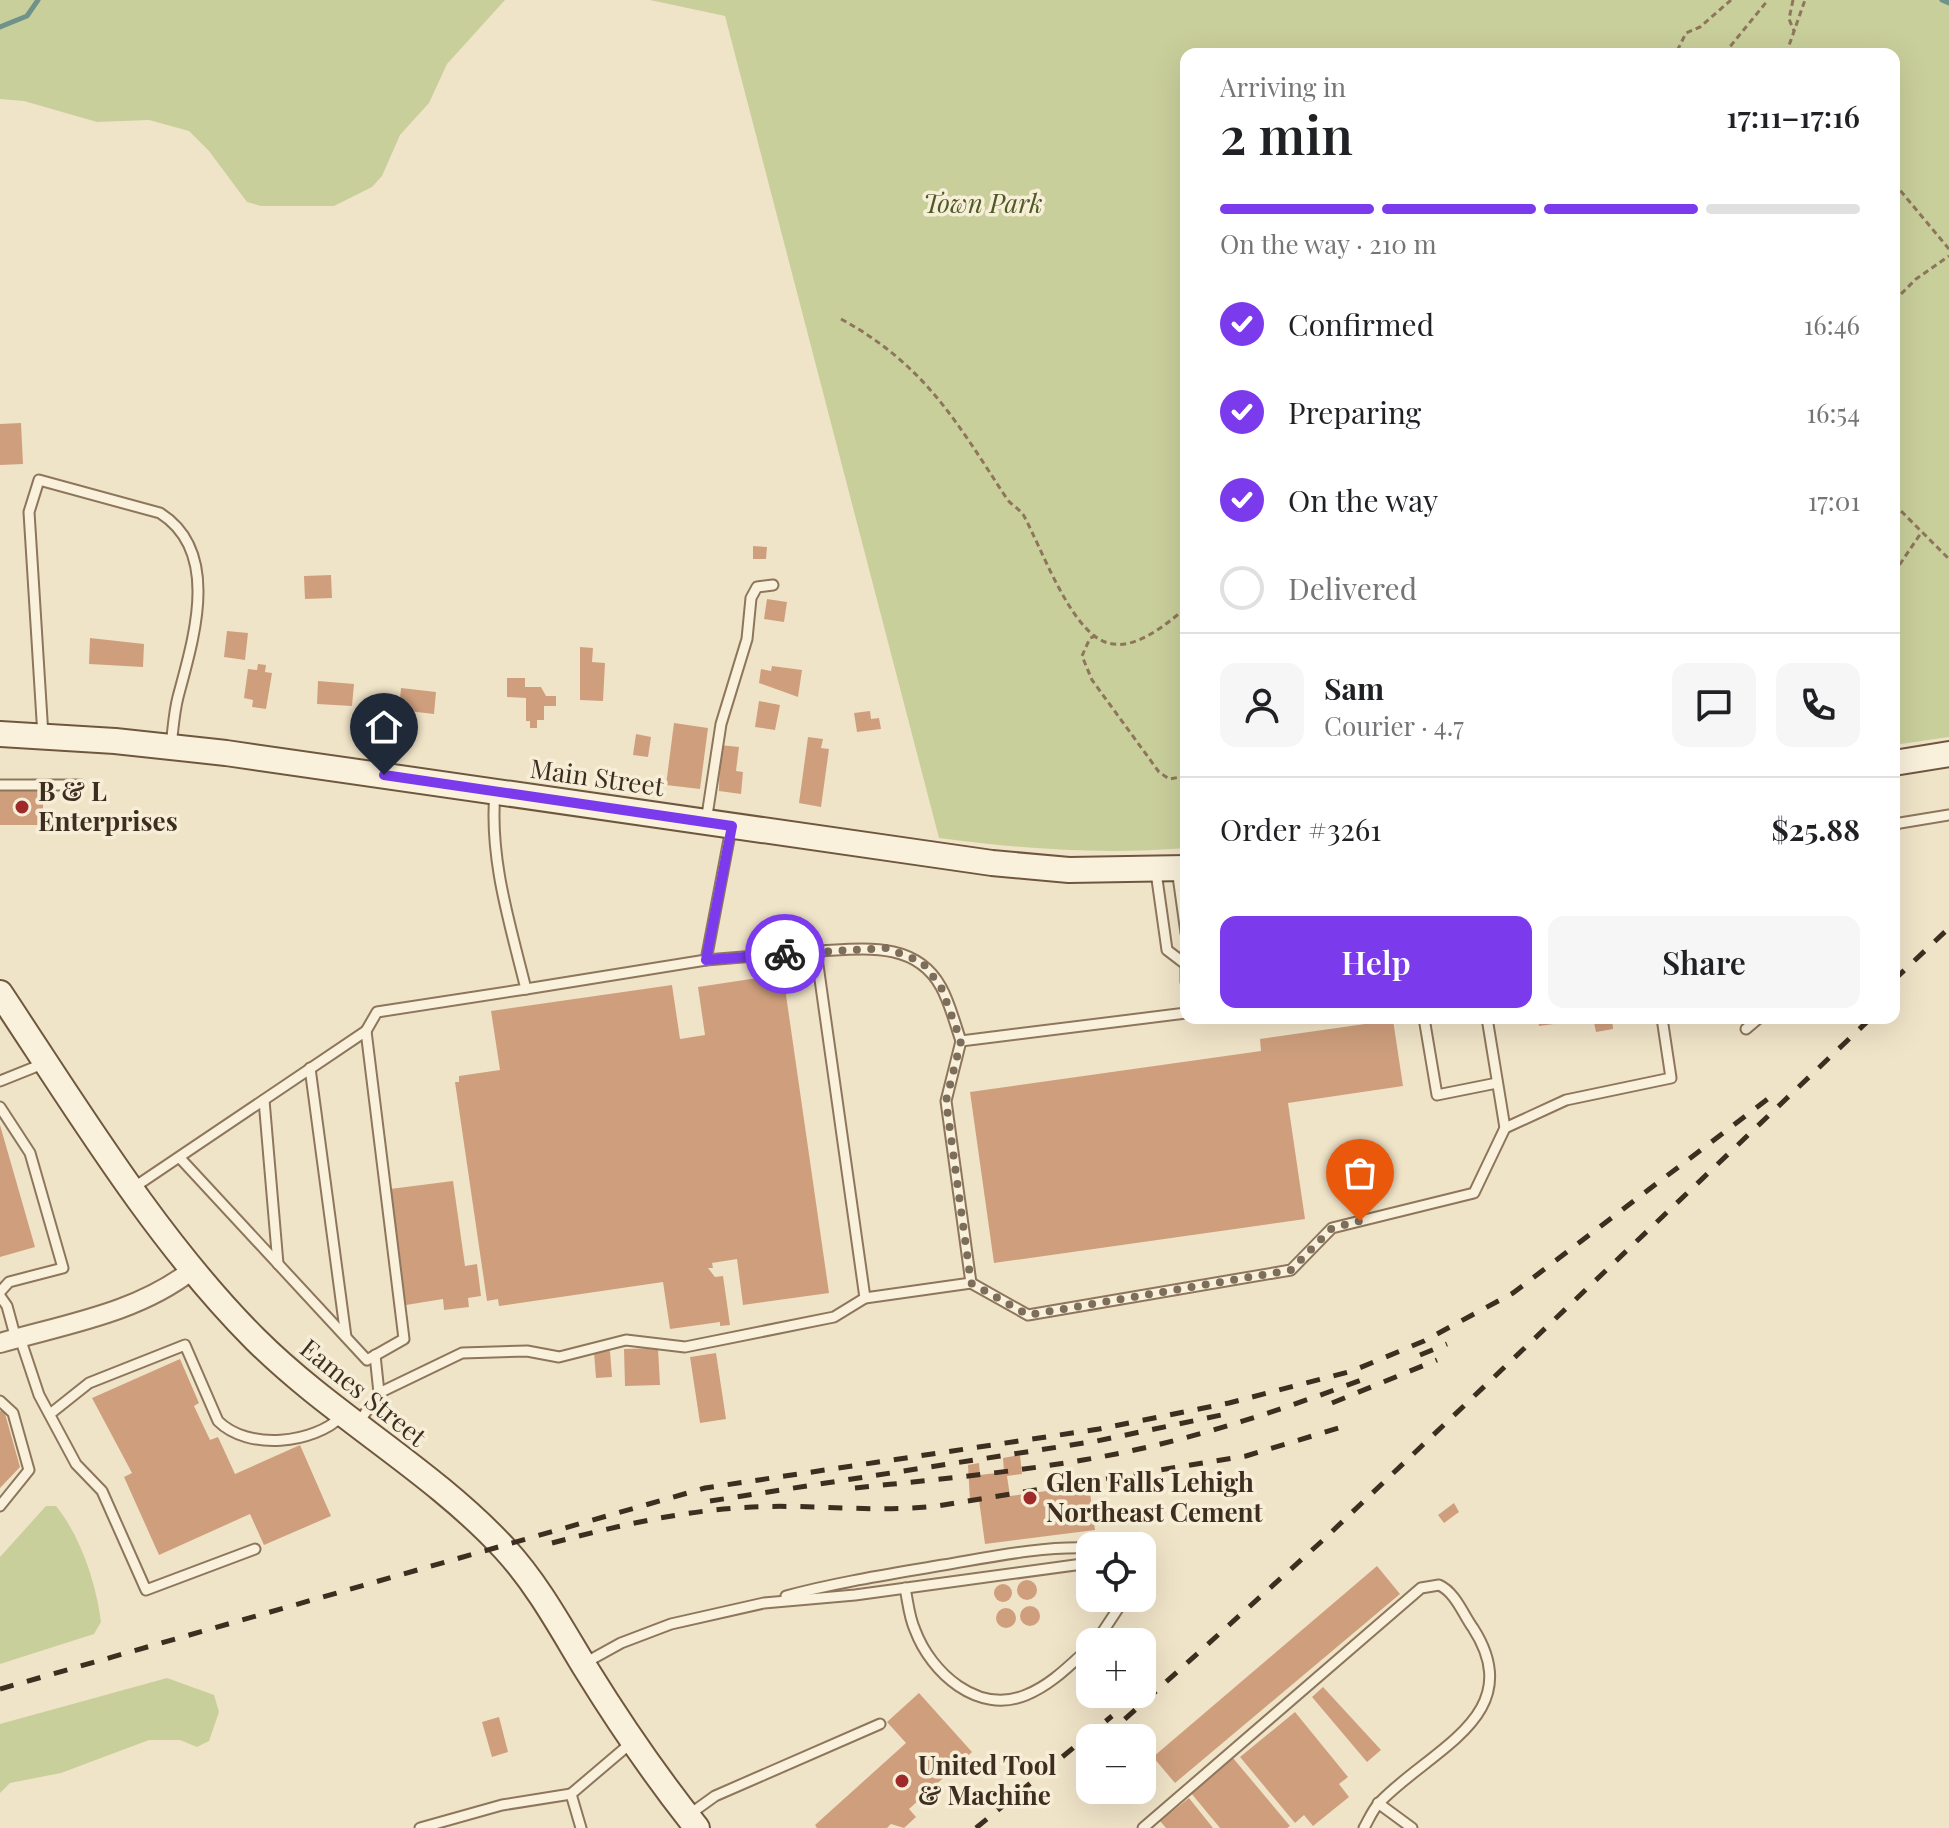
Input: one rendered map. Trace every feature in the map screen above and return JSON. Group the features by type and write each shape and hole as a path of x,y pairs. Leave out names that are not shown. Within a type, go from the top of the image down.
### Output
{"main road":[{"name":"Main Street","path":"0,734 171,746 1030,867 1173,869"},
{"path":"1900,762 1949,754"},
{"name":"Eames Street","path":"0,993 192,1270 257,1341 349,1422 494,1538 533,1583 634,1741 693,1822"}],"street":[{"path":"12,1340 134,1305 169,1288 192,1270"}],"lane":[{"path":"43,736 29,512 39,480 160,513 175,523 187,544 200,586 193,648 177,700 171,746"},
{"path":"706,822 721,724 747,639 751,598 757,587 773,585"},
{"path":"0,785 81,785"},
{"path":"495,791 492,825 498,871 526,989"},
{"path":"1900,823 1949,815"},
{"path":"706,960 732,826"},
{"path":"1173,869 1180,903"},
{"path":"1173,869 1167,950 1180,956"},
{"path":"133,1188 366,1031 377,1012 706,960 886,948 922,962 941,987 961,1041 946,1101 971,1283"},
{"path":"816,951 865,1298"},
{"path":"961,1041 1180,1014"},
{"path":"1425,1024 1437,1095 1497,1083"},
{"path":"50,1414 89,1383 185,1345 218,1421 228,1431 243,1436 301,1437 349,1422 379,1393 462,1353 527,1351 559,1357 626,1340 685,1347 834,1317 865,1298 971,1283 1028,1315 1291,1270 1332,1228 1474,1193 1505,1128 1488,1024"},
{"path":"1505,1128 1566,1100 1671,1078 1663,1024"},
{"path":"1746,1029 1752,1024"},
{"path":"179,1157 367,1360 404,1339 366,1031"},
{"path":"0,1081 46,1062"},
{"path":"310,1068 346,1337"},
{"path":"264,1100 278,1264"},
{"path":"0,1107 30,1153 63,1268 9,1282 0,1294 7,1306 12,1340 76,1464 102,1491 146,1590 255,1549"},
{"path":"375,1355 379,1393"},
{"path":"0,1401 13,1413 29,1470 0,1506"},
{"path":"583,1664 659,1628 826,1586 967,1561 1049,1549 1076,1548"},
{"path":"764,1603 1076,1565"},
{"path":"1143,1828 1421,1588 1439,1585 1450,1593 1487,1653 1489,1693 1468,1726 1378,1803 1364,1828"},
{"path":"905,1588 913,1628 933,1662 963,1689 981,1698 995,1700 1026,1696 1045,1686 1076,1659"},
{"path":"693,1822 715,1796 880,1724"},
{"path":"420,1828 502,1805 571,1794 634,1741"},
{"path":"571,1794 581,1828"},
{"path":"1378,1803 1412,1828"}],"path":[{"path":"1678,48 1686,33 1700,27 1731,0"},
{"path":"1729,48 1768,0"},
{"path":"1793,0 1789,19 1794,31"},
{"path":"1788,48 1805,0"},
{"path":"1900,190 1949,249"},
{"path":"1900,295 1916,279 1949,256"},
{"path":"841,319 894,351 964,430 1007,499 1022,513 1052,579 1096,636 1111,643 1145,637 1180,612"},
{"path":"1900,510 1949,559"},
{"path":"1900,564 1921,533"},
{"path":"1096,636 1090,638 1082,656 1092,680 1159,772 1169,779 1180,777"}],"green space":[{"path":"0,0 505,0 447,64 429,103 400,135 382,176 372,187 334,206 261,206 247,202 209,151 189,131 149,120 97,122 24,101 0,99"},
{"name":"Town Park","path":"650,0 1949,0 1949,737 1900,744 1900,48 1180,48 1180,848 1062,850 939,838 725,16"},
{"path":"46,1506 56,1506 80,1546 91,1576 101,1622 94,1634 0,1664 0,1557"},
{"path":"167,1678 214,1695 219,1712 209,1741 197,1747 180,1740 149,1740 61,1773 10,1783 0,1793 0,1724"}],"building":[{"path":"21,423 23,464 0,465 0,424"},
{"path":"753,546 767,547 766,559 753,559"},
{"path":"331,575 332,598 305,599 304,576"},
{"path":"767,599 787,602 784,622 764,619"},
{"path":"227,631 248,633 245,660 224,657"},
{"path":"90,638 144,644 143,667 89,664"},
{"path":"580,647 593,648 592,662 605,663 603,701 580,700"},
{"path":"258,664 266,665 265,672 272,673 266,709 252,707 253,700 244,698 248,669 257,670"},
{"path":"772,666 802,670 798,697 759,683 761,669 771,671"},
{"path":"507,678 525,678 525,687 541,687 546,696 556,696 556,706 544,706 544,720 537,720 537,728 530,728 530,721 526,721 526,698 507,697"},
{"path":"318,681 354,684 352,706 317,704"},
{"path":"401,688 436,692 434,714 399,710"},
{"path":"759,701 780,705 775,730 755,727"},
{"path":"870,711 871,719 879,718 881,729 857,732 854,713"},
{"path":"674,723 708,728 700,789 666,785"},
{"path":"636,734 651,737 648,757 633,755"},
{"path":"808,737 823,739 821,748 829,749 821,807 799,803"},
{"path":"720,745 739,747 736,771 743,772 741,794 719,791"},
{"name":"B & L Enterprises","path":"43,788 43,825 0,825 0,789"},
{"path":"783,974 829,1293 743,1305 737,1259 712,1263 713,1268 708,1268 715,1277 723,1276 730,1325 720,1326 720,1322 670,1329 663,1282 499,1306 498,1299 487,1301 455,1082 459,1082 459,1076 500,1070 491,1011 672,985 680,1039 705,1035 698,987"},
{"path":"1365,1024 1394,1024 1403,1086 1288,1103 1305,1219 994,1263 970,1092 1261,1051 1260,1039"},
{"path":"1594,1024 1613,1024 1613,1029 1596,1032"},
{"path":"0,1125 35,1247 0,1257"},
{"path":"453,1181 465,1266 477,1264 481,1296 468,1298 469,1307 444,1310 443,1299 406,1305 390,1189"},
{"path":"658,1348 660,1385 625,1386 624,1349"},
{"path":"610,1351 612,1377 596,1378 594,1352"},
{"path":"716,1353 726,1419 700,1423 690,1357"},
{"path":"180,1359 199,1403 194,1406 210,1440 218,1437 235,1474 300,1445 331,1516 264,1545 250,1514 159,1555 124,1477 132,1473 92,1398"},
{"path":"4,1410 20,1467 0,1488 0,1411"},
{"name":"Glen Falls Lehigh Northeast Cement","path":"1020,1455 1022,1474 1007,1476 1010,1496 1089,1485 1095,1530 985,1544 979,1500 970,1501 968,1465 979,1463 980,1475 1004,1472 1003,1458"},
{"path":"1454,1503 1459,1512 1444,1523 1438,1515"},
{"path":"1377,1566 1400,1594 1175,1783 1156,1761 1156,1754"},
{"path":"1027,1580 1034,1583 1037,1590 1034,1597 1027,1600 1020,1597 1017,1590 1020,1583"},
{"path":"999,1584 1007,1584 1012,1593 1010,1600 999,1602 994,1597 994,1589"},
{"path":"1030,1606 1037,1609 1040,1616 1037,1623 1030,1626 1023,1623 1020,1616 1023,1609"},
{"path":"1006,1608 1013,1611 1016,1618 1013,1625 1006,1628 999,1625 996,1618 999,1611"},
{"path":"1323,1687 1381,1750 1367,1762 1312,1697"},
{"name":"United Tool & Machine","path":"919,1693 972,1752 909,1809 916,1817 904,1828 891,1824 887,1828 817,1828 815,1825 906,1743 887,1722"},
{"path":"1295,1712 1348,1777 1339,1784 1349,1797 1313,1826 1304,1815 1295,1823 1240,1757"},
{"path":"499,1717 508,1752 492,1757 482,1722"},
{"path":"1233,1758 1290,1826 1220,1828 1191,1793"},
{"path":"1189,1798 1213,1828 1166,1828 1160,1821"}],"waterway":[{"path":"0,27 27,16 38,0"},
{"path":"1942,0 1949,3"}],"railway":[{"path":"1900,974 1949,928"},
{"path":"1119,1724 1322,1541 1865,1024"},
{"path":"0,1689 705,1488 1099,1429 1229,1403 1352,1371 1424,1341 1513,1293 1773,1095"},
{"path":"1420,1355 1447,1344"},
{"path":"1332,1403 1437,1360"},
{"path":"855,1488 1026,1469 1119,1453 1228,1426 1369,1377"},
{"path":"710,1501 1097,1441 1226,1414"},
{"path":"552,1543 651,1520 727,1509 937,1506 1246,1456 1342,1427"},
{"path":"976,1828 1112,1716"}],"way so far":[{"path":"785,954 886,948 922,962 941,987 961,1041 946,1101 971,1283 1028,1315 1291,1270 1332,1228 1360,1221"}],"place":[{"name":"B & L Enterprises","path":"22,807"},
{"name":"Glen Falls Lehigh Northeast Cement","path":"1030,1498"},
{"name":"United Tool & Machine","path":"902,1781"}],"route":[{"path":"384,775 732,826 706,960 785,954"}]}
